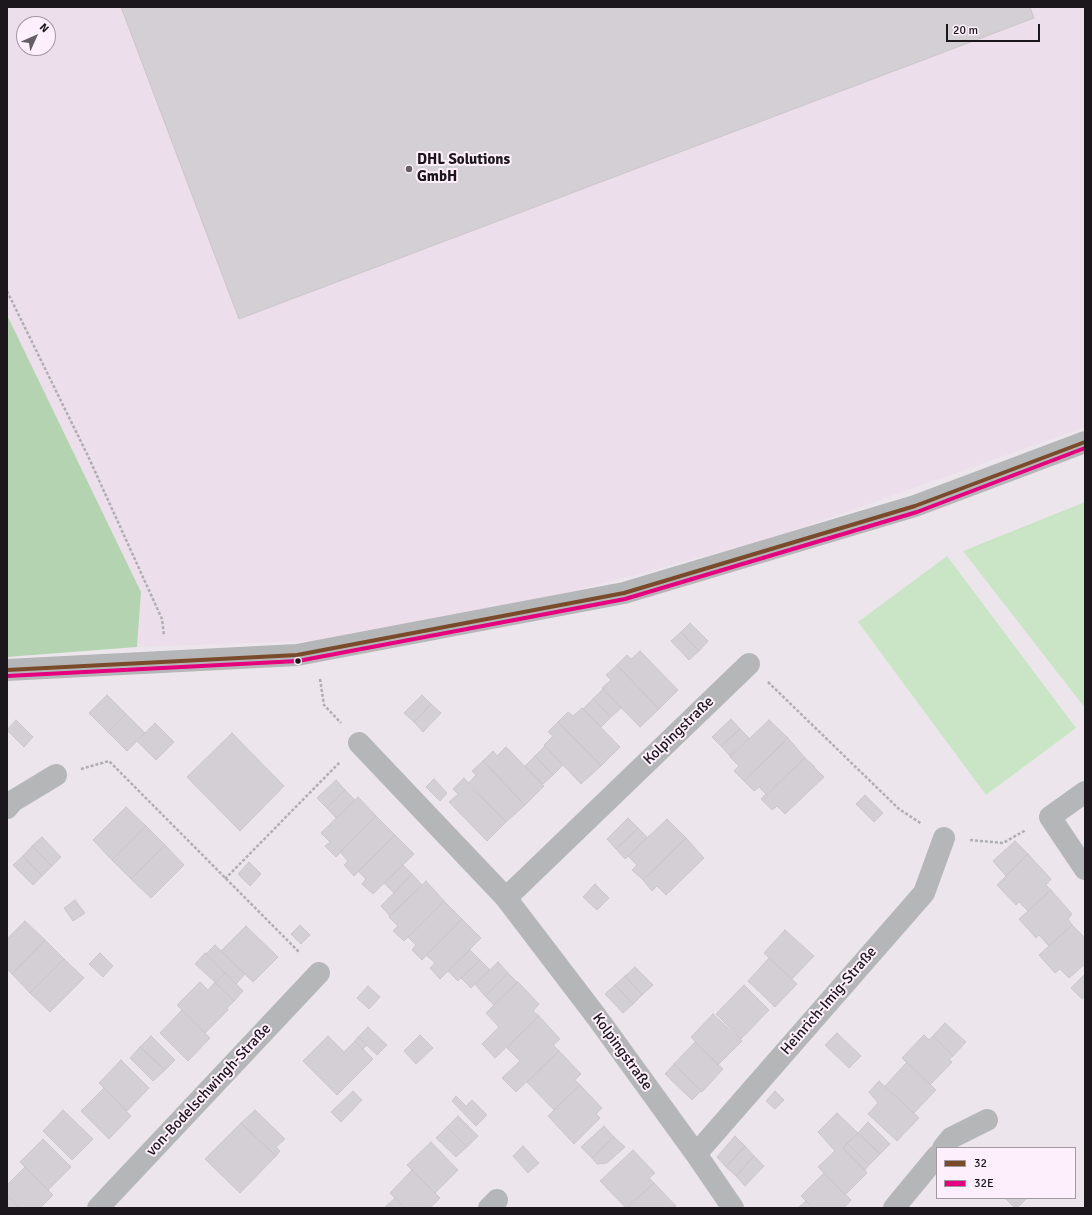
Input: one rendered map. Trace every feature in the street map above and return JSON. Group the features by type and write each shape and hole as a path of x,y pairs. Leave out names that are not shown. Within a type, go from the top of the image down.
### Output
{"street":[{"path":"7,670 167,661 297,656 624,593 915,506 1085,442"},
{"name":"Kolpingstraße","path":"506,898 749,664"},
{"name":"Kolpingstraße","path":"359,743 506,898 596,1016 696,1154 733,1208"},
{"path":"7,808 13,801 56,775"},
{"path":"1085,792 1050,817 1085,869"},
{"name":"Heinrich-Imig-Straße","path":"696,1154 924,892 944,838"},
{"name":"von-Bodelschwingh-Straße","path":"98,1208 320,973"},
{"path":"944,1147 951,1138 987,1120"},
{"path":"894,1208 936,1157"}],"path":[{"path":"7,291 88,456 162,619 167,661"},
{"path":"226,879 359,743 324,705 316,653"},
{"path":"749,664 899,809 944,838 1004,843 1050,817"},
{"path":"56,775 109,761 320,973"}],"shaded area":[{"path":"7,7 1085,7 1085,427 773,538 570,592 337,640 137,647 141,592 7,315"}],"green space":[{"path":"7,315 141,592 137,647 7,657"},
{"path":"1085,502 1085,708 963,551"},
{"path":"947,556 1076,728 986,795 858,622"}],"building":[{"name":"DHL Solutions GmbH","path":"121,7 1030,7 1034,18 239,319"},
{"path":"690,623 708,641 699,651 681,632"},
{"path":"681,632 699,651 689,660 671,641"},
{"path":"640,651 678,690 659,709 617,665 627,655 631,659"},
{"path":"617,665 659,709 640,727 602,688 611,680 606,675"},
{"path":"603,689 621,708 611,717 593,699"},
{"path":"107,695 126,714 108,732 89,713"},
{"path":"422,695 431,704 414,722 404,713"},
{"path":"593,699 611,717 601,727 583,709"},
{"path":"431,704 441,713 423,732 414,722"},
{"path":"582,708 620,747 601,766 558,722 568,712 573,716"},
{"path":"126,714 145,733 127,751 108,732"},
{"path":"731,719 740,729 721,746 712,737"},
{"path":"16,720 33,737 24,747 7,730"},
{"path":"769,720 788,738 744,781 734,771 739,766 730,757"},
{"path":"558,722 601,766 581,784 544,745 553,736 548,732"},
{"path":"155,723 174,742 156,760 137,741"},
{"path":"740,729 749,738 730,756 721,746"},
{"path":"232,733 284,786 240,831 187,777"},
{"path":"788,738 805,758 767,795 759,787 754,791 744,781"},
{"path":"545,746 563,765 553,775 535,756"},
{"path":"506,747 544,786 525,805 483,761 493,751 497,756"},
{"path":"535,756 553,775 543,784 525,766"},
{"path":"805,758 824,777 785,814 777,806 772,810 761,799"},
{"path":"483,761 525,805 506,822 468,784 476,775 472,771"},
{"path":"464,778 506,822 487,841 449,802 458,794 453,789"},
{"path":"434,779 447,793 440,801 426,787"},
{"path":"336,780 345,790 327,808 317,798"},
{"path":"345,790 355,800 336,818 327,808"},
{"path":"865,795 883,813 874,822 856,804"},
{"path":"358,797 376,816 336,857 325,846 330,842 321,833"},
{"path":"126,807 146,826 112,860 93,840"},
{"path":"376,816 395,835 354,876 344,865 348,861 340,852"},
{"path":"628,818 638,828 616,849 607,839"},
{"path":"667,819 686,838 643,880 632,870 637,865 628,856"},
{"path":"146,826 165,845 131,879 112,860"},
{"path":"638,828 647,837 625,859 616,849"},
{"path":"395,835 414,854 373,894 362,884 366,879 358,871"},
{"path":"42,837 61,857 52,866 32,846"},
{"path":"686,838 704,858 666,895 657,886 652,891 643,880"},
{"path":"1015,841 1028,854 1006,876 993,861"},
{"path":"165,845 184,865 151,898 131,879"},
{"path":"32,846 52,866 42,876 23,856"},
{"path":"1028,854 1051,879 1046,885 1051,890 1028,911 1019,902 1016,905 997,885"},
{"path":"23,856 42,876 33,885 13,865"},
{"path":"249,862 261,874 250,886 238,874"},
{"path":"403,865 412,874 394,893 384,883"},
{"path":"412,874 422,885 390,916 381,906"},
{"path":"426,881 444,901 404,941 393,931 398,926 389,917"},
{"path":"595,884 609,898 597,910 583,897"},
{"path":"1051,890 1072,914 1068,919 1072,925 1049,946 1039,935 1036,938 1019,919"},
{"path":"75,900 85,913 73,921 64,908"},
{"path":"444,901 462,919 422,960 412,950 416,945 408,937"},
{"path":"462,919 481,938 440,979 430,968 435,963 426,955"},
{"path":"25,921 45,940 12,974 7,969 7,939"},
{"path":"300,925 310,935 301,944 291,934"},
{"path":"1072,925 1085,938 1085,964 1069,978 1060,969 1055,973 1039,955"},
{"path":"246,926 278,957 253,982 221,951"},
{"path":"785,930 814,956 792,979 764,953"},
{"path":"45,940 64,959 30,993 12,974"},
{"path":"215,945 245,974 236,984 206,954"},
{"path":"470,950 480,960 458,981 448,971"},
{"path":"100,953 113,966 103,977 89,964"},
{"path":"205,953 225,973 215,983 195,964"},
{"path":"769,958 797,984 775,1007 748,981"},
{"path":"64,959 84,978 50,1012 30,993"},
{"path":"480,960 490,970 471,988 461,978"},
{"path":"498,962 508,973 485,996 475,984"},
{"path":"635,967 653,985 642,995 625,976"},
{"path":"225,973 243,991 234,1001 215,983"},
{"path":"508,973 517,982 494,1005 485,996"},
{"path":"1085,974 1085,996 1082,999 1071,988"},
{"path":"625,976 642,995 633,1004 615,985"},
{"path":"200,982 208,990 215,982 234,1001 227,1008 228,1010 205,1033 177,1005"},
{"path":"518,982 539,1004 533,1011 539,1016 495,1058 482,1044 499,1027 486,1013"},
{"path":"615,985 633,1004 623,1013 605,994"},
{"path":"744,985 769,1010 741,1039 716,1014"},
{"path":"368,986 380,997 369,1009 357,998"},
{"path":"182,1010 210,1038 188,1061 160,1033"},
{"path":"713,1014 742,1041 718,1065 691,1037"},
{"path":"539,1016 560,1039 553,1045 559,1051 516,1092 502,1078 520,1061 507,1048"},
{"path":"945,1023 966,1042 953,1056 933,1036"},
{"path":"368,1027 387,1045 377,1055 358,1037"},
{"path":"837,1033 861,1056 849,1068 825,1045"},
{"path":"420,1035 433,1048 416,1064 404,1051"},
{"path":"924,1035 929,1040 933,1036 953,1056 949,1059 952,1062 930,1085 902,1058"},
{"path":"151,1036 175,1060 165,1070 140,1047"},
{"path":"328,1036 344,1052 355,1041 373,1059 337,1095 303,1061"},
{"path":"358,1037 367,1045 363,1049 355,1041"},
{"path":"695,1042 723,1069 702,1092 674,1064"},
{"path":"140,1047 165,1070 153,1081 130,1058"},
{"path":"559,1051 581,1074 575,1080 580,1085 554,1110 527,1082"},
{"path":"121,1060 149,1088 127,1111 99,1083"},
{"path":"907,1062 936,1090 914,1113 885,1086"},
{"path":"674,1064 701,1091 692,1100 665,1074"},
{"path":"879,1081 919,1118 897,1141 868,1114 878,1103 869,1092"},
{"path":"580,1085 602,1108 596,1114 600,1118 574,1144 548,1116"},
{"path":"104,1088 131,1116 109,1139 81,1111"},
{"path":"353,1091 362,1100 341,1122 331,1112"},
{"path":"775,1091 784,1100 775,1109 766,1101"},
{"path":"456,1096 466,1106 472,1100 487,1115 476,1126 452,1101"},
{"path":"63,1110 93,1139 72,1160 43,1131"},
{"path":"255,1110 285,1139 276,1147 280,1151 276,1156 241,1123"},
{"path":"837,1113 858,1133 843,1148 867,1173 845,1195 818,1167 835,1151 818,1132"},
{"path":"458,1116 478,1136 467,1147 447,1127"},
{"path":"868,1122 890,1144 880,1154 858,1133"},
{"path":"241,1123 276,1156 240,1193 205,1159"},
{"path":"604,1126 614,1137 592,1158 581,1147"},
{"path":"447,1127 467,1147 456,1157 436,1138"},
{"path":"858,1133 880,1154 869,1165 847,1143"},
{"path":"735,1136 745,1146 726,1167 717,1157"},
{"path":"614,1137 625,1147 607,1163 597,1164 592,1158"},
{"path":"43,1139 71,1167 48,1190 20,1162"},
{"path":"431,1142 458,1170 435,1193 407,1165"},
{"path":"847,1143 869,1165 865,1170 843,1148"},
{"path":"523,1146 539,1163 528,1173 513,1156"},
{"path":"745,1146 754,1156 736,1176 726,1167"},
{"path":"633,1150 655,1173 649,1178 654,1183 626,1208 600,1181"},
{"path":"754,1156 764,1166 745,1186 736,1176"},
{"path":"25,1167 53,1195 40,1208 20,1208 7,1195 7,1185"},
{"path":"412,1170 440,1198 430,1208 405,1208 390,1193"},
{"path":"824,1173 851,1200 844,1208 813,1208 801,1196"},
{"path":"654,1183 676,1206 674,1208 627,1208"},
{"path":"7,1195 20,1208 7,1208"},
{"path":"395,1198 405,1208 384,1208"},
{"path":"1006,1199 1026,1199 1017,1208 1015,1208"},
{"path":"806,1201 813,1208 798,1208"}],"transit line":[{"name":"32","path":"7,670 297,655 624,593 915,506 1085,442"},
{"name":"32E","path":"7,676 298,661 625,599 917,512 1085,448"}],"place":[{"name":"DHL Solutions GmbH","path":"409,169"}]}
